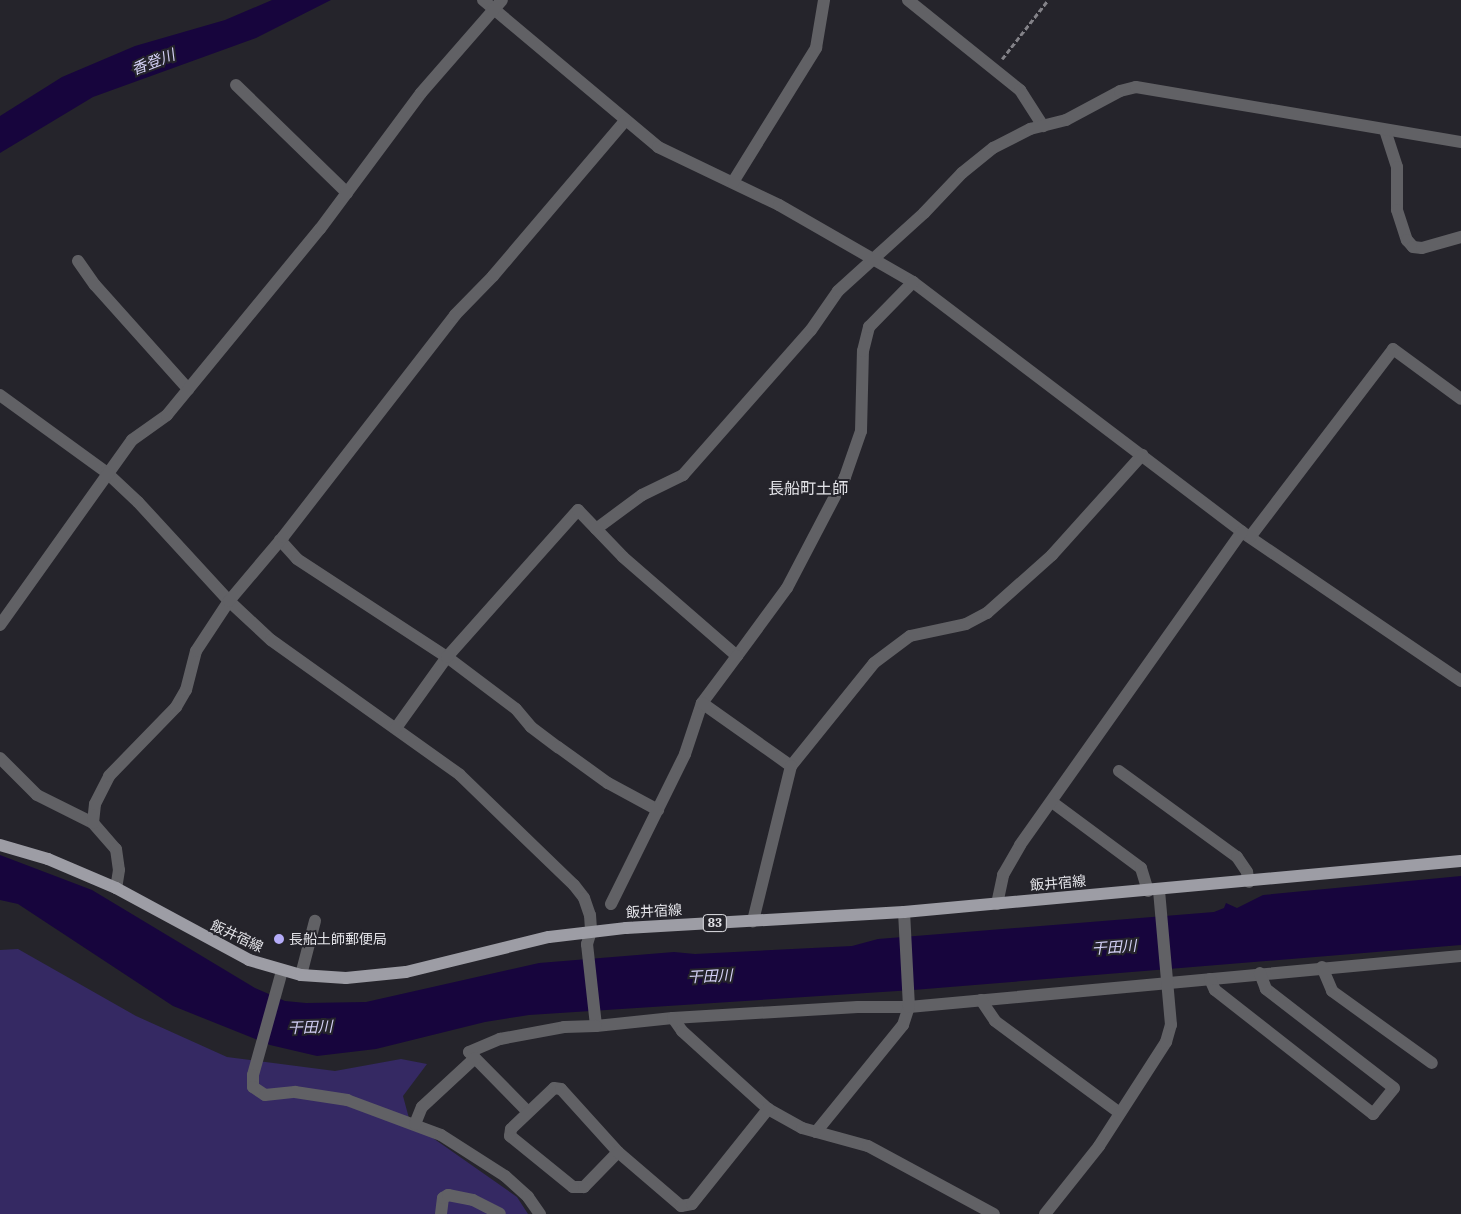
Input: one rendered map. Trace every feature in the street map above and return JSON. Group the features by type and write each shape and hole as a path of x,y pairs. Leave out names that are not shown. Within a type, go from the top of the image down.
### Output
{"main road":[{"name":"飯井宿線","path":"0,845 48,859 116,888 241,956 282,971 301,975 346,978 406,972 549,938 589,937 752,921 904,912 1249,882 1461,861"}],"street":[{"path":"483,0 498,4 625,121 658,147 733,182 875,258 913,282 1246,535 1461,681"},
{"path":"733,182 816,48 824,0"},
{"path":"908,0 1020,90 1043,126"},
{"path":"0,624 88,504 106,472 132,440 167,415 347,193 421,93 498,4"},
{"path":"236,85 347,193"},
{"path":"596,529 642,495 683,475 811,330 838,291 875,258 962,173 987,153 1030,129 1066,120 1120,91 1136,87 1461,142"},
{"path":"93,823 95,804 109,776 176,707 186,690 196,651 229,601 280,540 455,315 493,276 625,121"},
{"path":"1385,130 1397,167 1397,210 1407,240 1413,247 1422,248 1461,237"},
{"path":"78,261 94,285 188,389"},
{"path":"611,904 685,754 702,703 787,588 845,477 861,431 863,351 869,327 913,282"},
{"path":"997,904 1003,875 1052,802 1246,535 1392,349 1461,399"},
{"path":"0,394 106,472 138,502 229,601 271,640 460,775 574,885 584,898 589,937 595,1022"},
{"path":"752,921 791,766 874,663 910,636 966,624 986,613 1052,555 1142,455"},
{"path":"396,728 447,657 578,510 645,577 737,656"},
{"path":"280,540 297,559 447,657 516,709 531,727 608,783 658,810"},
{"path":"702,703 791,766"},
{"path":"0,758 37,795 93,823 116,849 119,870 116,888"},
{"path":"1120,771 1237,857 1247,872 1249,882"},
{"path":"1045,1214 1120,1113 1166,1042 1171,1025 1160,906 1142,868 1052,802"},
{"path":"816,1132 903,1026 909,1003 904,912"},
{"path":"301,975 314,921"},
{"path":"528,1112 469,1052 500,1039 595,1022 981,1000 1322,967 1461,956"},
{"path":"1322,967 1332,991 1432,1063"},
{"path":"282,971 252,1075 253,1087 265,1095 295,1092 347,1100 415,1124 457,1144 505,1176 528,1198 540,1214"},
{"path":"1210,979 1215,990 1374,1114 1394,1088 1266,990 1260,973"},
{"path":"981,1000 994,1020 1120,1113"},
{"path":"673,1018 682,1031 768,1109 816,1132 868,1146 994,1214"},
{"path":"415,1124 422,1107 475,1058"},
{"path":"618,1152 584,1187 573,1187 510,1136 511,1129 554,1088 561,1089 618,1152 681,1206 692,1204 768,1109"},
{"path":"441,1214 443,1198 448,1195 474,1200 500,1214"}],"path":[{"path":"994,68 1017,43 1048,0"}],"shaded area":[{"path":"18,949 136,1016 227,1057 335,1071 401,1059 427,1064 403,1096 410,1122 517,1197 528,1214 0,1214 0,950"}],"water":[{"name":"香登川","path":"272,0 331,0 256,38 93,97 0,153 0,116 62,77 135,46 225,20"},
{"name":"干田川","path":"0,855 92,890 255,988 285,1001 306,1003 366,1002 539,963 674,952 695,954 852,946 878,939 1214,912 1224,908 1226,903 1237,908 1263,895 1461,876 1461,945 913,990 529,1015 485,1022 376,1049 317,1056 270,1045 173,1006 18,904 0,900"}],"place":[{"name":"長船土師郵便局","path":"279,939"}],"district":[{"name":"長船町土師","path":"808,488"}]}
